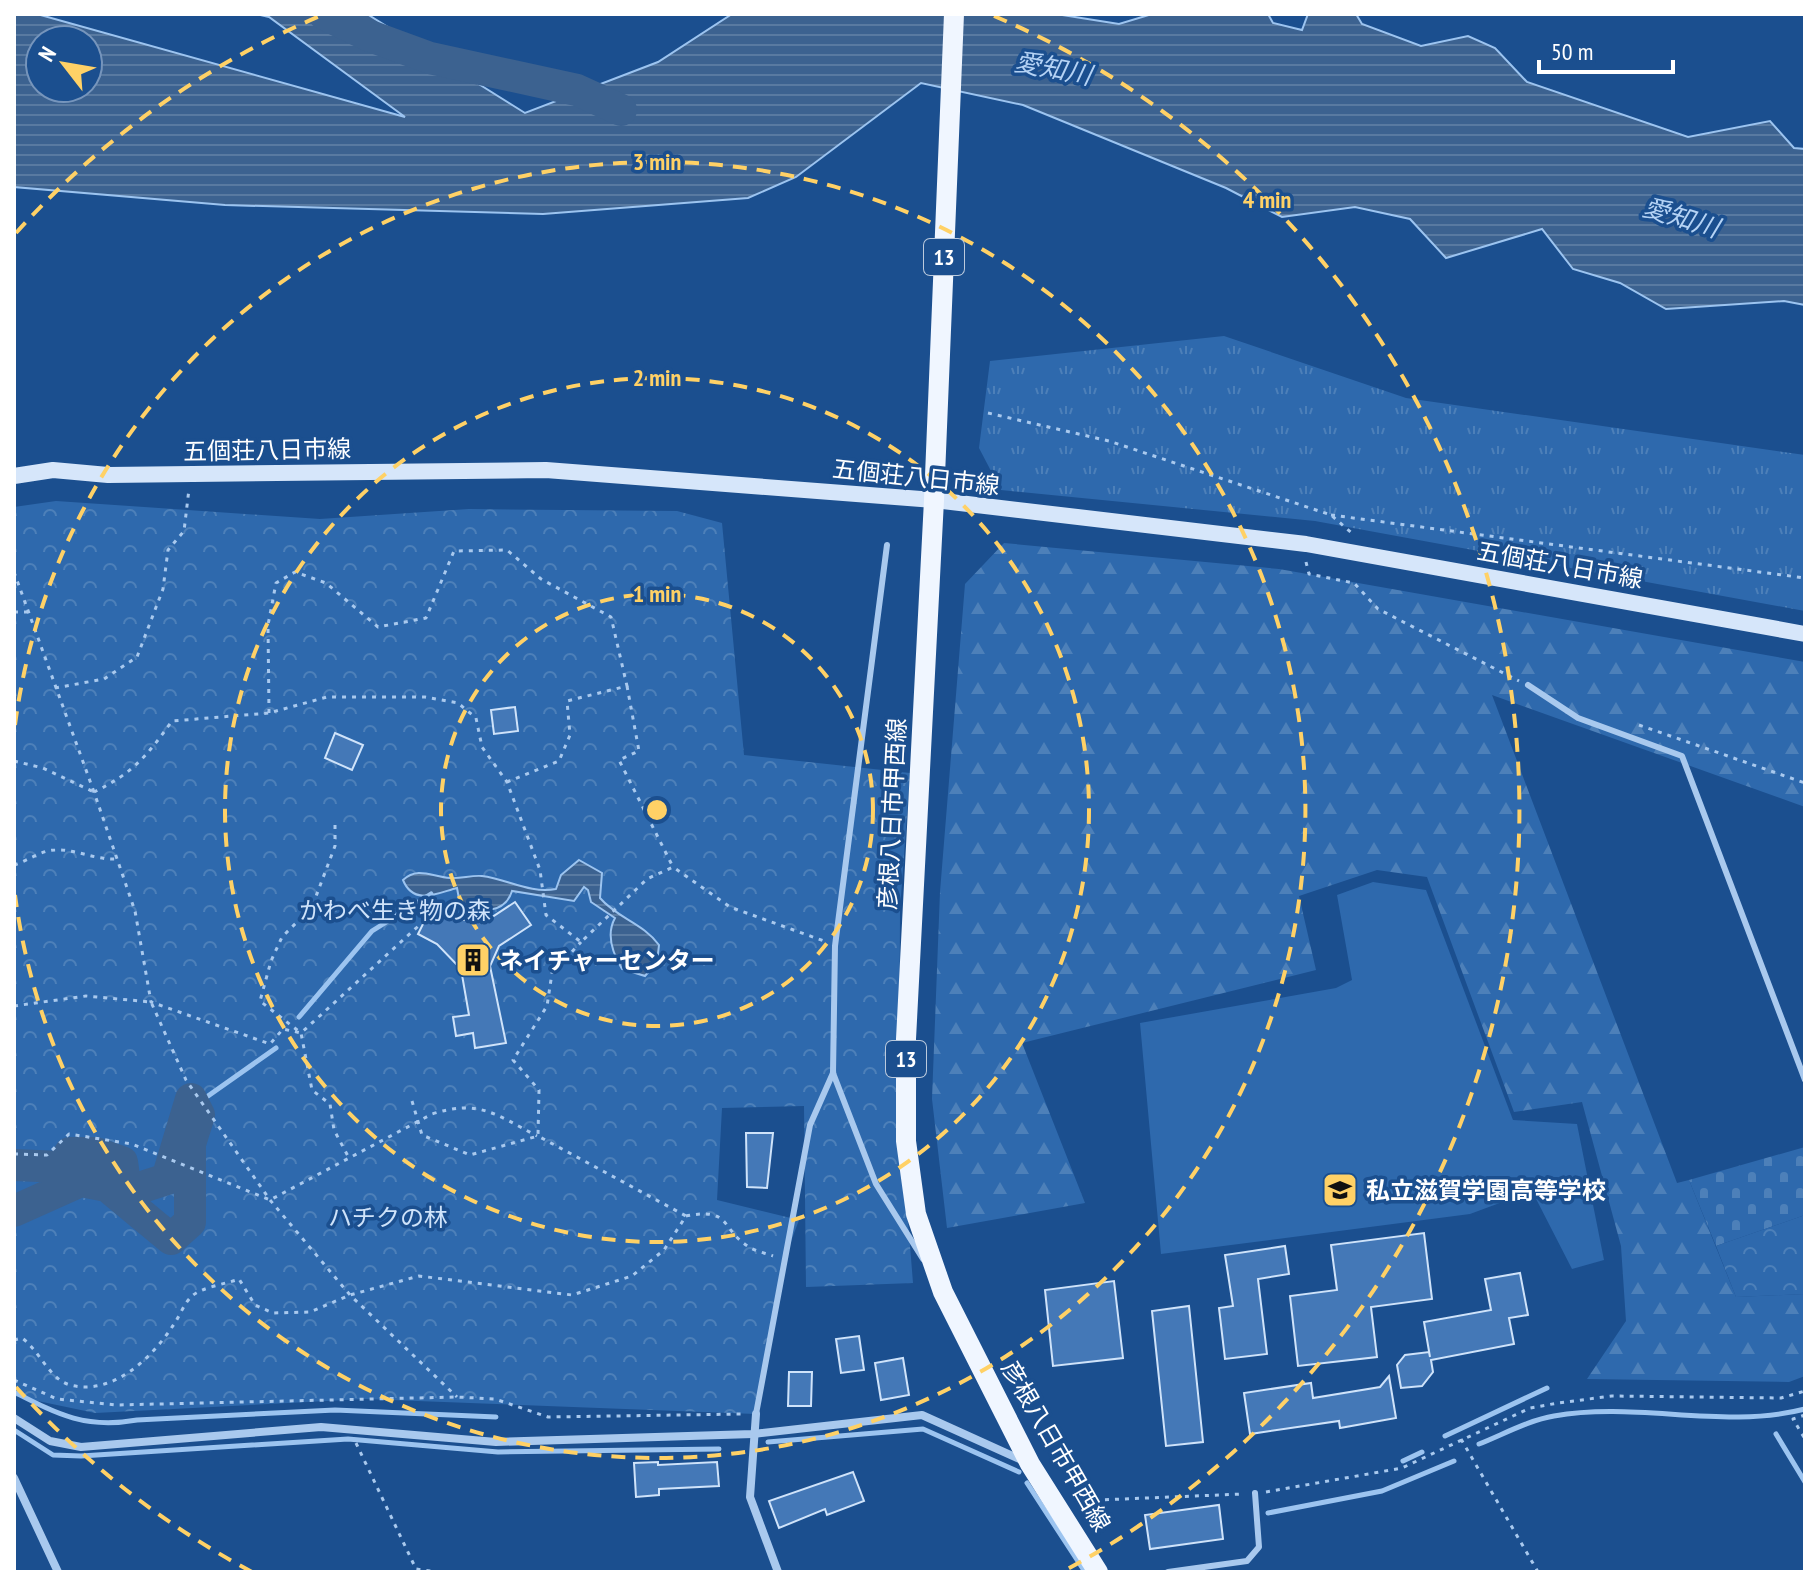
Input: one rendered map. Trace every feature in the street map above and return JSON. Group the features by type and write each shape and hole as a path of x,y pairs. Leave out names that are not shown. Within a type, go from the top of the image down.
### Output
{"main road":[{"name":"彦根八日市甲西線","path":"954,14 934,500 906,1039 906,1141 916,1214 943,1292 1030,1464 1098,1572"},
{"name":"五個荘八日市線","path":"14,476 53,470 108,475 190,475 457,468 546,470 934,500 1306,544 1805,634"}],"street":[{"path":"756,1414 750,1497 778,1572"},
{"path":"14,1418 50,1441 81,1447 321,1427 496,1442 753,1434 922,1415 1030,1464"},
{"path":"14,1478 58,1572"}],"lane":[{"path":"887,545 835,946 833,1073 876,1184 943,1292"},
{"path":"1528,685 1578,718 1682,756 1805,1080"},
{"path":"756,1414 810,1125 833,1073"},
{"path":"1168,1572 1247,1561 1259,1547 1255,1493"}],"path":[{"path":"988,413 1109,441 1331,515 1805,578"},
{"path":"55,688 104,679 137,657 163,589 168,550 184,531 190,475"},
{"path":"1331,515 1355,536"},
{"path":"269,713 268,625 276,583 295,572 326,583 378,627 426,618 454,551 507,550 541,579 611,617 639,751 619,760 673,867 730,907 835,946"},
{"path":"14,572 135,911 151,1002 186,1080 270,1200 350,1295 457,1397"},
{"path":"14,612 29,612"},
{"path":"507,782 559,761 570,735 567,701 627,686"},
{"path":"94,792 124,777 148,755 172,721 269,713 327,697 425,697 458,703 476,718 482,747 507,782 540,870 546,915 581,942"},
{"path":"14,761 43,768 94,792"},
{"path":"335,825 335,846 312,907 282,937 271,961 260,1001 301,1033 312,1090 330,1104 334,1130 349,1158"},
{"path":"14,865 51,850 73,851 95,860 117,859"},
{"path":"538,1136 539,1090 513,1060 547,1006 552,973 647,879 673,867"},
{"path":"301,1033 425,920"},
{"path":"14,1006 86,996 151,1002 270,1044 283,1029 301,1033"},
{"path":"412,1101 422,1135 470,1155 538,1136"},
{"path":"270,1200 432,1114 460,1105 489,1111 686,1216 708,1212 729,1223 747,1246 784,1260"},
{"path":"14,1154 47,1155 69,1134 132,1144 270,1200"},
{"path":"14,1340 22,1338 36,1348 56,1377 70,1385 99,1386 135,1369 171,1331 193,1295 239,1279 255,1305 273,1313 310,1312 350,1295 419,1276 572,1295 632,1276 664,1250 686,1216"},
{"path":"14,1380 57,1399 116,1405 457,1397 495,1399 548,1417 756,1414"},
{"path":"1055,1502 1255,1493 1402,1468 1530,1408 1558,1403 1612,1396 1781,1398 1805,1391"},
{"path":"1805,1415 1793,1419 1805,1439"},
{"path":"1461,1439 1538,1572"},
{"path":"359,1448 416,1569 437,1572"}],"green space":[{"path":"1224,336 1406,398 1805,455 1805,611 1315,521 1001,490 979,448 990,361"},
{"name":"かわべ生き物の森","path":"56,501 320,519 469,509 677,511 722,523 744,755 910,773 900,910 899,1108 913,1283 806,1287 804,1106 722,1108 717,1200 799,1220 784,1260 756,1414 365,1399 95,1413 14,1396 14,507"},
{"path":"1004,543 1279,569 1805,662 1805,807 1492,695 1677,1183 1689,1180 1736,1297 1805,1294 1805,1376 1789,1382 1587,1379 1626,1321 1621,1246 1582,1102 1514,1112 1427,877 1377,870 1299,896 1316,970 1022,1043 1085,1203 947,1228 932,1099 940,892 965,584"},
{"path":"1373,882 1426,890 1513,1120 1577,1124 1604,1260 1572,1269 1532,1191 1470,1214 1161,1254 1140,1023 1336,988 1352,980 1337,895"},
{"path":"1805,1147 1805,1215 1716,1246 1689,1180"},
{"path":"1805,1215 1805,1294 1736,1297 1716,1246"}],"water":[{"path":"14,14 37,14 73,24 24,24 24,104 104,104 104,33 405,117 269,17 256,14 367,14 525,113 658,62 732,14 1056,14 1119,24 1152,14 1268,14 1273,23 1302,30 1308,14 1356,14 1362,24 1421,46 1468,36 1495,48 1527,82 1688,137 1770,121 1794,148 1805,149 1805,305 1784,301 1666,309 1620,283 1573,269 1542,229 1446,258 1410,219 1355,207 1282,217 1226,188 1023,105 921,83 796,177 748,198 543,214 225,205 14,187"},
{"path":"579,860 602,873 600,898 653,937 659,945 657,962 645,976 622,969 612,944 611,931 615,918 591,902 584,887 574,901 512,891 497,908 482,910 460,904 457,888 428,896 420,895 408,888 403,880 420,873 450,878 482,876 537,890 556,889 561,875"}],"building":[{"path":"515,707 518,731 494,734 491,710"},
{"path":"335,733 363,745 352,770 325,758"},
{"name":"ネイチャーセンター","path":"515,902 531,925 499,946 490,966 506,1043 475,1048 473,1033 456,1036 453,1017 469,1015 461,969 437,944 418,934 431,908 455,921 480,918 483,923"},
{"path":"746,1133 773,1133 767,1188 747,1187"},
{"path":"1424,1233 1432,1299 1371,1307 1377,1357 1298,1366 1290,1296 1337,1290 1331,1245"},
{"path":"1285,1246 1289,1274 1258,1279 1267,1354 1225,1359 1219,1308 1233,1306 1225,1255"},
{"path":"1520,1273 1528,1315 1509,1318 1514,1344 1431,1360 1433,1372 1422,1386 1401,1388 1397,1365 1405,1355 1429,1352 1430,1357 1424,1322 1491,1310 1485,1279"},
{"path":"1114,1281 1123,1358 1053,1366 1045,1290"},
{"path":"1189,1306 1203,1442 1166,1446 1152,1311"},
{"path":"859,1336 864,1370 841,1373 836,1339"},
{"path":"903,1358 909,1395 881,1400 875,1363"},
{"path":"789,1372 812,1372 811,1406 788,1406"},
{"path":"1389,1376 1396,1418 1340,1428 1339,1421 1250,1434 1244,1393 1311,1383 1313,1398 1380,1387"},
{"path":"658,1462 658,1465 717,1462 719,1486 659,1489 659,1495 636,1497 634,1463"},
{"path":"853,1472 864,1501 827,1515 825,1509 779,1528 769,1501"},
{"path":"1219,1505 1223,1539 1150,1549 1145,1515"}],"waterway":[{"name":"愛知川","path":"324,14 370,36 430,58 577,90 621,110"},
{"path":"299,1017 372,931 431,894"},
{"path":"208,1096 276,1048"},
{"path":"14,1165 62,1167 70,1153 96,1153 122,1162 125,1184 139,1188 167,1179 191,1099 199,1115 190,1144 190,1222 171,1239 107,1186 81,1181 14,1211"},
{"path":"1445,1436 1547,1388"},
{"path":"14,1392 73,1418 103,1423 335,1410 496,1417"},
{"path":"1479,1444 1535,1421 1585,1412 1743,1417 1805,1409"},
{"path":"768,1442 923,1429 1019,1472"},
{"path":"14,1430 53,1455 81,1456 348,1439 498,1452 719,1449"},
{"path":"1776,1434 1805,1482"},
{"path":"1403,1461 1422,1452"},
{"path":"1268,1513 1382,1491 1454,1461"},
{"path":"1027,1483 1085,1572"}],"place":[{"name":"ネイチャーセンター","path":"473,960"},
{"name":"私立滋賀学園高等学校","path":"1340,1190"}],"park label":[{"name":"ハチクの林","path":"388,1217"}]}
